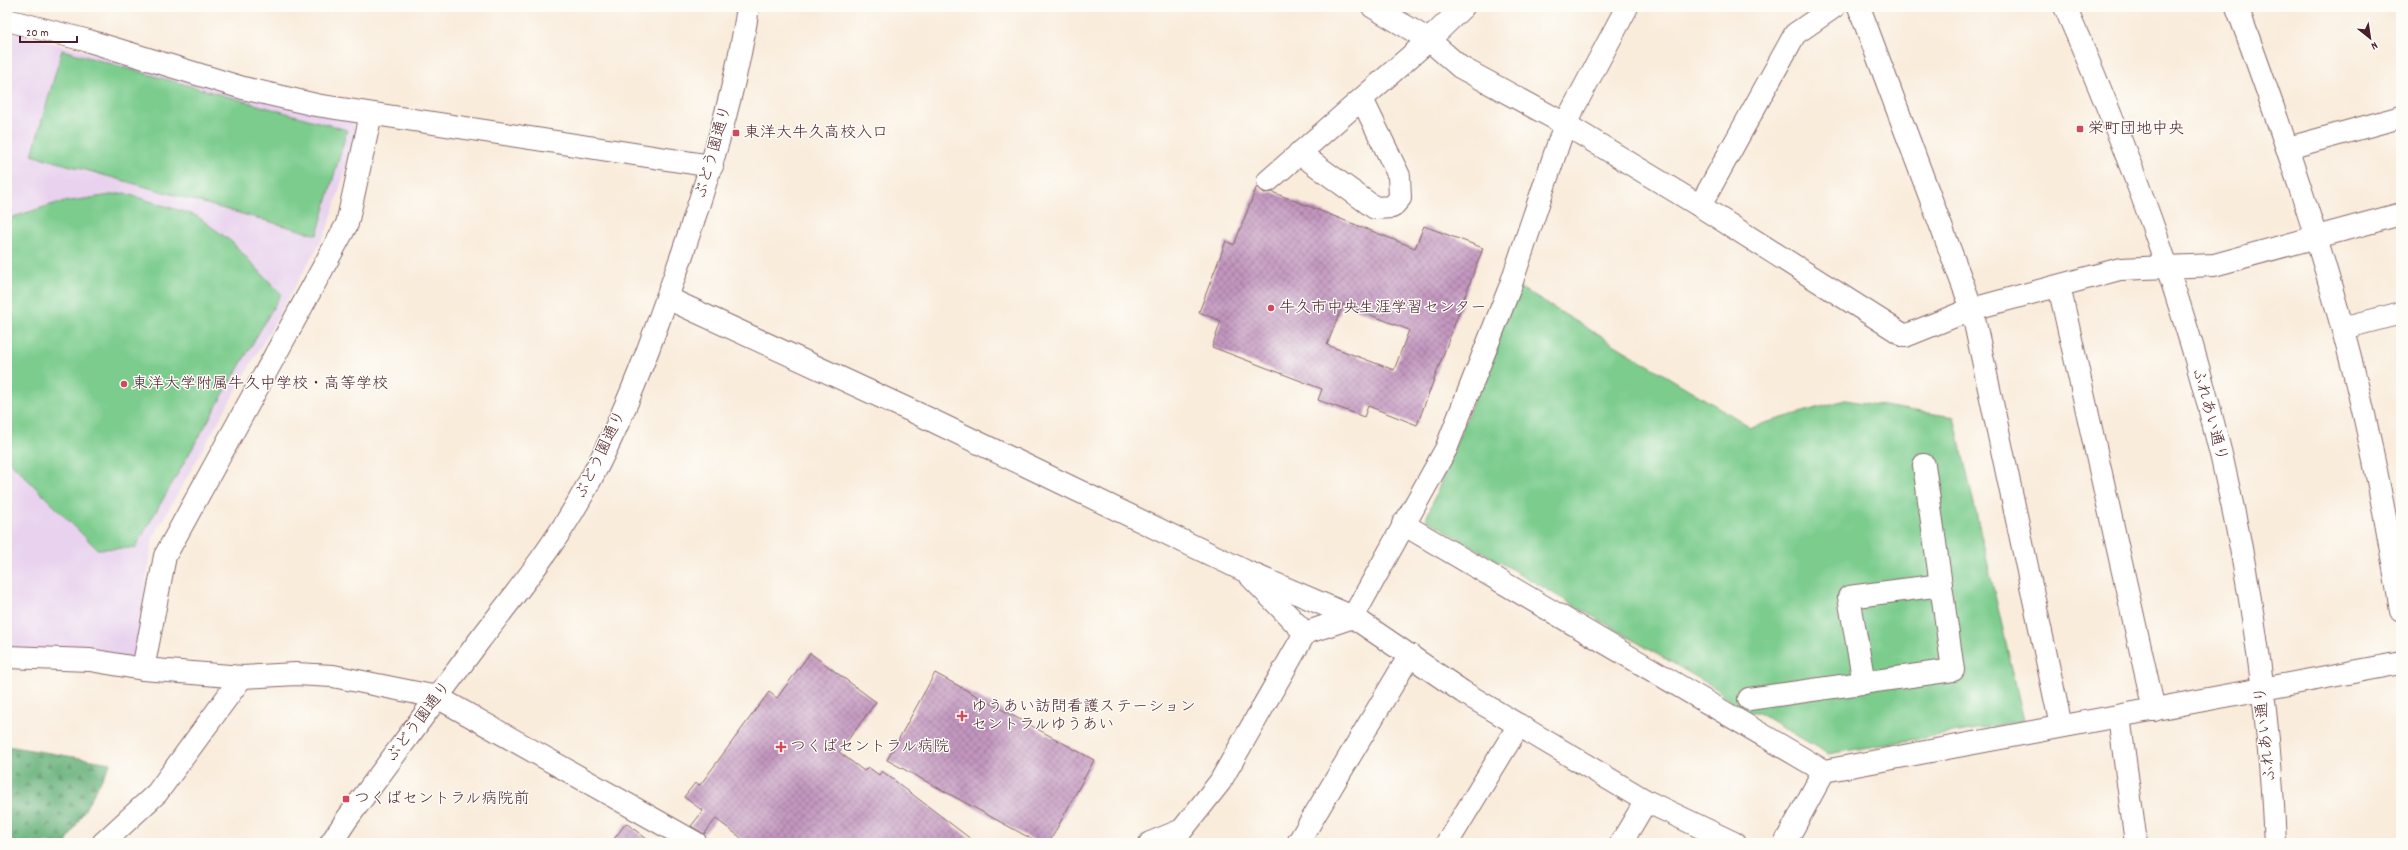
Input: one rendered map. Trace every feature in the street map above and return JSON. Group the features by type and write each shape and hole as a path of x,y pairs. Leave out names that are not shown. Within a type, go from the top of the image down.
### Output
{"street":[{"name":"ぶどう園通り","path":"332,843 502,611 585,491 634,385 667,298 712,166 728,106 748,7"},
{"path":"1373,7 1429,40 1460,67 1565,124 1700,206 1905,336 1972,309 2120,269 2214,265 2401,214"},
{"path":"1268,181 1429,40 1463,7"},
{"path":"1150,843 1182,830 1220,782 1305,633 1353,617 1403,524 1446,449 1510,287 1565,124 1627,7"},
{"path":"1700,206 1795,34 1834,7"},
{"path":"1859,7 1972,309 2061,726"},
{"name":"ふれあい通り","path":"2065,7 2097,79 2167,266 2204,394 2228,486 2247,585 2262,689 2275,843"},
{"path":"2244,9 2343,328 2394,515 2401,611"},
{"path":"7,20 90,41 243,88 316,105 712,166"},
{"path":"1299,153 1375,208 1392,207 1400,198 1399,176 1362,99"},
{"path":"143,669 165,556 348,224 371,114"},
{"path":"2288,148 2401,117"},
{"path":"2058,286 2154,710"},
{"path":"667,298 927,418 1245,571 1353,617 1462,692 1646,801 1734,843"},
{"path":"2343,328 2401,313"},
{"path":"1749,699 1953,670 1924,465"},
{"path":"1403,524 1824,771 2401,663"},
{"path":"1245,571 1305,633"},
{"path":"1864,683 1849,597 1941,586"},
{"path":"1298,843 1410,655"},
{"path":"7,657 90,660 143,669 242,678 296,674 333,676 438,697 696,843"},
{"path":"103,843 157,793 242,678"},
{"path":"2119,716 2136,843"},
{"path":"1447,843 1519,725"},
{"path":"1784,843 1824,771"},
{"path":"1621,843 1646,801"}],"shaded area":[{"name":"東洋大学附属牛久中学校・高等学校","path":"7,31 351,120 357,133 327,230 153,537 134,661 7,653"}],"green space":[{"path":"62,50 347,130 317,235 32,155"},
{"path":"124,193 197,216 232,242 281,294 135,548 97,549 7,459 7,219 57,203"},
{"path":"1519,287 1751,427 1845,400 1954,417 2024,721 1828,754 1757,712 1741,712 1717,689 1426,519"},
{"path":"7,746 111,763 66,843 7,843"}],"building":[{"name":"牛久市中央生涯学習センター","path":"1257,186 1264,193 1272,192 1415,248 1424,226 1483,248 1417,425 1368,406 1364,417 1318,400 1322,389 1212,347 1221,321 1199,312 1226,241 1234,245","holes":["1343,304 1409,330 1394,370 1327,345"]},
{"name":"つくばセントラル病院","path":"810,653 876,702 839,752 864,771 868,767 879,775 882,771 976,843 748,843 716,819 704,834 691,826 703,811 684,797 695,783 700,785 769,692 777,698"},
{"name":"ゆうあい訪問看護ステーション セントラルゆうあい","path":"935,673 1094,760 1049,843 1039,843 887,760"},
{"path":"626,823 652,843 611,843"}],"place":[{"name":"栄町団地中央","path":"2080,129"},
{"name":"東洋大牛久高校入口","path":"736,133"},
{"name":"牛久市中央生涯学習センター","path":"1271,308"},
{"name":"東洋大学附属牛久中学校・高等学校","path":"124,384"},
{"name":"ゆうあい訪問看護ステーション セントラルゆうあい","path":"962,716"},
{"name":"つくばセントラル病院","path":"781,747"},
{"name":"つくばセントラル病院前","path":"346,799"}]}
